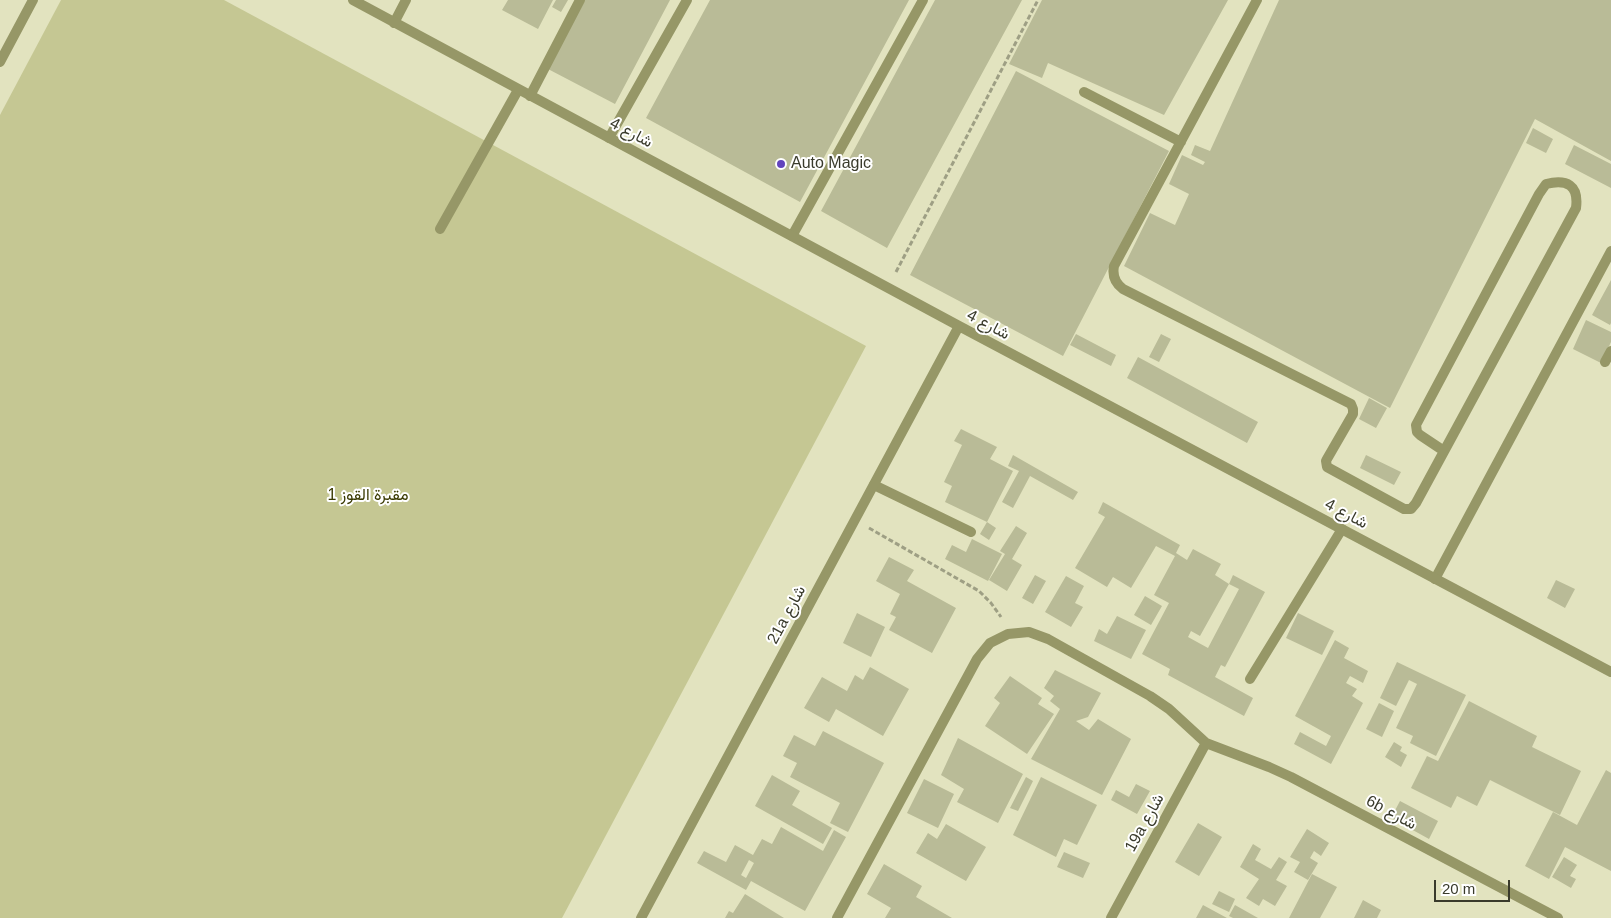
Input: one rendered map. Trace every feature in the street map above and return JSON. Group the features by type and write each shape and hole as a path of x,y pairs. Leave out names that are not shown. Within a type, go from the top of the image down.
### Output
{"street":[{"path":"0,62 33,0"},
{"name":"شارع 4","path":"353,0 394,24 887,288 1611,672"},
{"path":"394,24 406,0"},
{"path":"530,96 580,0"},
{"path":"609,138 687,0"},
{"path":"792,236 922,0"},
{"path":"1257,0 1114,266 1113,272 1118,285 1351,404 1353,414 1326,464 1328,467 1407,510 1414,507 1576,208 1577,197 1571,186 1559,181 1546,184 1539,194 1416,425 1417,432 1444,451"},
{"path":"440,228 518,90"},
{"path":"1084,92 1181,142"},
{"path":"1435,579 1611,251"},
{"name":"21a شارع","path":"640,918 960,326"},
{"path":"1605,362 1611,351"},
{"path":"874,485 971,532"},
{"path":"1250,679 1342,529"},
{"path":"838,918 977,659 990,643 1008,634 1029,632 1048,639 1142,691 1169,709 1206,743"},
{"name":"19a شارع","path":"1111,918 1206,743"},
{"name":"6b شارع","path":"1206,743 1269,766 1558,918"}],"path":[{"path":"887,288 1038,0"},
{"path":"855,520 979,591 991,603 1001,618 1008,634"}],"green space":[{"name":"مقبرة القوز 1","path":"61,0 224,0 866,346 562,918 0,918 0,115"}],"building":[{"path":"508,0 553,0 538,29 502,10"},
{"path":"556,0 568,0 561,12 552,7"},
{"path":"585,0 670,0 615,104 548,69"},
{"path":"710,0 909,0 800,202 646,118"},
{"path":"935,0 1022,0 887,248 821,211"},
{"path":"1042,0 1228,0 1164,115 1048,63 1042,78 1009,64"},
{"path":"1279,0 1611,0 1611,161 1535,119 1390,408 1124,266 1150,213 1175,225 1189,194 1169,184 1182,155 1203,165 1205,162 1191,155 1195,145 1210,151"},
{"path":"1016,71 1169,151 1063,356 910,275"},
{"path":"1533,128 1553,139 1546,153 1526,143"},
{"path":"1574,145 1611,164 1611,188 1565,164"},
{"path":"1611,280 1611,323 1610,325 1592,315"},
{"path":"1586,320 1611,332 1611,342 1601,363 1573,349"},
{"path":"1076,334 1116,355 1111,366 1070,345"},
{"path":"1161,334 1171,339 1159,362 1149,357"},
{"path":"1138,357 1258,422 1247,443 1127,378"},
{"path":"1369,398 1387,408 1376,428 1359,419"},
{"path":"961,429 997,447 990,459 1013,471 987,522 945,502 952,486 944,482 962,445 954,441"},
{"path":"1013,455 1078,492 1073,500 1030,476 1013,508 1002,502 1019,471 1008,466"},
{"path":"1366,455 1401,472 1394,485 1360,468"},
{"path":"1103,502 1180,545 1176,553 1187,560 1193,549 1221,564 1215,575 1229,584 1233,575 1265,592 1225,667 1221,665 1215,677 1253,698 1244,716 1168,675 1170,669 1142,654 1169,603 1154,595 1175,556 1156,546 1131,588 1113,577 1107,587 1075,568 1105,517 1098,513","holes":["1229,584 1239,589 1208,648 1188,637 1191,631 1200,636"]},
{"path":"987,522 996,528 989,540 980,534"},
{"path":"1016,526 1027,533 1012,559 1022,565 1007,591 989,580 1005,554 1000,551"},
{"path":"972,539 1002,554 988,581 945,559 952,545 966,552"},
{"path":"889,557 914,570 907,581 956,608 932,653 889,630 896,617 890,614 900,594 876,581"},
{"path":"1035,575 1046,581 1033,604 1022,598"},
{"path":"1066,576 1084,586 1075,603 1083,607 1071,627 1045,612"},
{"path":"1556,580 1575,589 1565,608 1547,598"},
{"path":"1145,596 1162,606 1151,625 1134,615"},
{"path":"857,613 885,627 871,657 843,643"},
{"path":"1298,613 1334,631 1322,655 1286,638"},
{"path":"1117,616 1146,630 1131,659 1094,641 1099,629 1107,634"},
{"path":"1335,640 1349,648 1344,658 1368,671 1363,683 1350,676 1346,683 1357,689 1352,696 1363,703 1331,764 1294,744 1300,732 1326,746 1331,736 1295,716"},
{"path":"1397,662 1466,695 1436,756 1410,743 1413,736 1396,728 1417,684 1409,680 1396,706 1380,698"},
{"path":"870,667 909,689 883,736 836,709 829,722 804,708 822,677 847,691 855,675 863,680"},
{"path":"1055,670 1101,693 1088,717 1076,721 1089,730 1098,719 1131,739 1102,795 1031,759 1060,709 1050,701 1054,696 1044,688"},
{"path":"1010,676 1042,698 1038,704 1054,714 1027,754 985,726 1000,703 994,698"},
{"path":"1469,701 1537,736 1532,747 1581,771 1560,815 1490,780 1477,806 1457,796 1451,808 1411,788 1427,756 1438,761"},
{"path":"1379,703 1394,711 1382,737 1366,729"},
{"path":"823,731 884,763 848,832 830,823 840,803 790,777 797,763 783,756 794,735 815,746"},
{"path":"958,738 1023,774 998,823 957,802 964,789 941,775"},
{"path":"1394,742 1402,747 1400,751 1407,755 1401,767 1385,757"},
{"path":"1606,770 1611,773 1611,871 1565,847 1549,879 1525,866 1553,812 1577,825"},
{"path":"772,775 800,791 792,805 832,828 823,844 755,806"},
{"path":"1026,777 1033,781 1018,811 1010,808"},
{"path":"1041,777 1097,805 1077,845 1064,839 1056,857 1013,835"},
{"path":"924,779 954,794 938,828 907,813"},
{"path":"1136,784 1150,791 1137,814 1111,800 1116,790 1129,797"},
{"path":"1400,801 1438,821 1429,839 1391,818"},
{"path":"1198,823 1222,837 1199,876 1175,862"},
{"path":"946,824 986,847 966,881 916,853 928,833 937,839"},
{"path":"781,827 823,851 834,830 846,837 805,911 751,881 746,890 697,863 704,851 726,862 735,845 753,855 762,839 772,844","holes":["749,860 754,863 746,878 741,875"]},
{"path":"1307,829 1329,843 1321,856 1314,851 1310,858 1318,863 1308,880 1294,872 1300,862 1290,857"},
{"path":"1253,844 1261,849 1255,860 1271,869 1279,857 1287,862 1276,880 1287,886 1275,906 1263,899 1259,906 1246,898 1259,879 1240,867"},
{"path":"1064,852 1090,863 1083,878 1057,867"},
{"path":"1564,857 1577,865 1570,876 1576,879 1571,888 1552,877"},
{"path":"884,864 922,886 916,897 952,918 885,918 891,908 867,894"},
{"path":"1312,874 1337,887 1320,918 1289,918"},
{"path":"1219,891 1235,899 1229,912 1212,904"},
{"path":"745,894 784,918 725,918 729,911 733,913"},
{"path":"1363,900 1381,910 1377,918 1354,918"},
{"path":"1203,905 1227,918 1196,918"},
{"path":"1235,905 1258,918 1233,918 1229,916"}],"place":[{"name":"Auto Magic","path":"781,164"}]}
